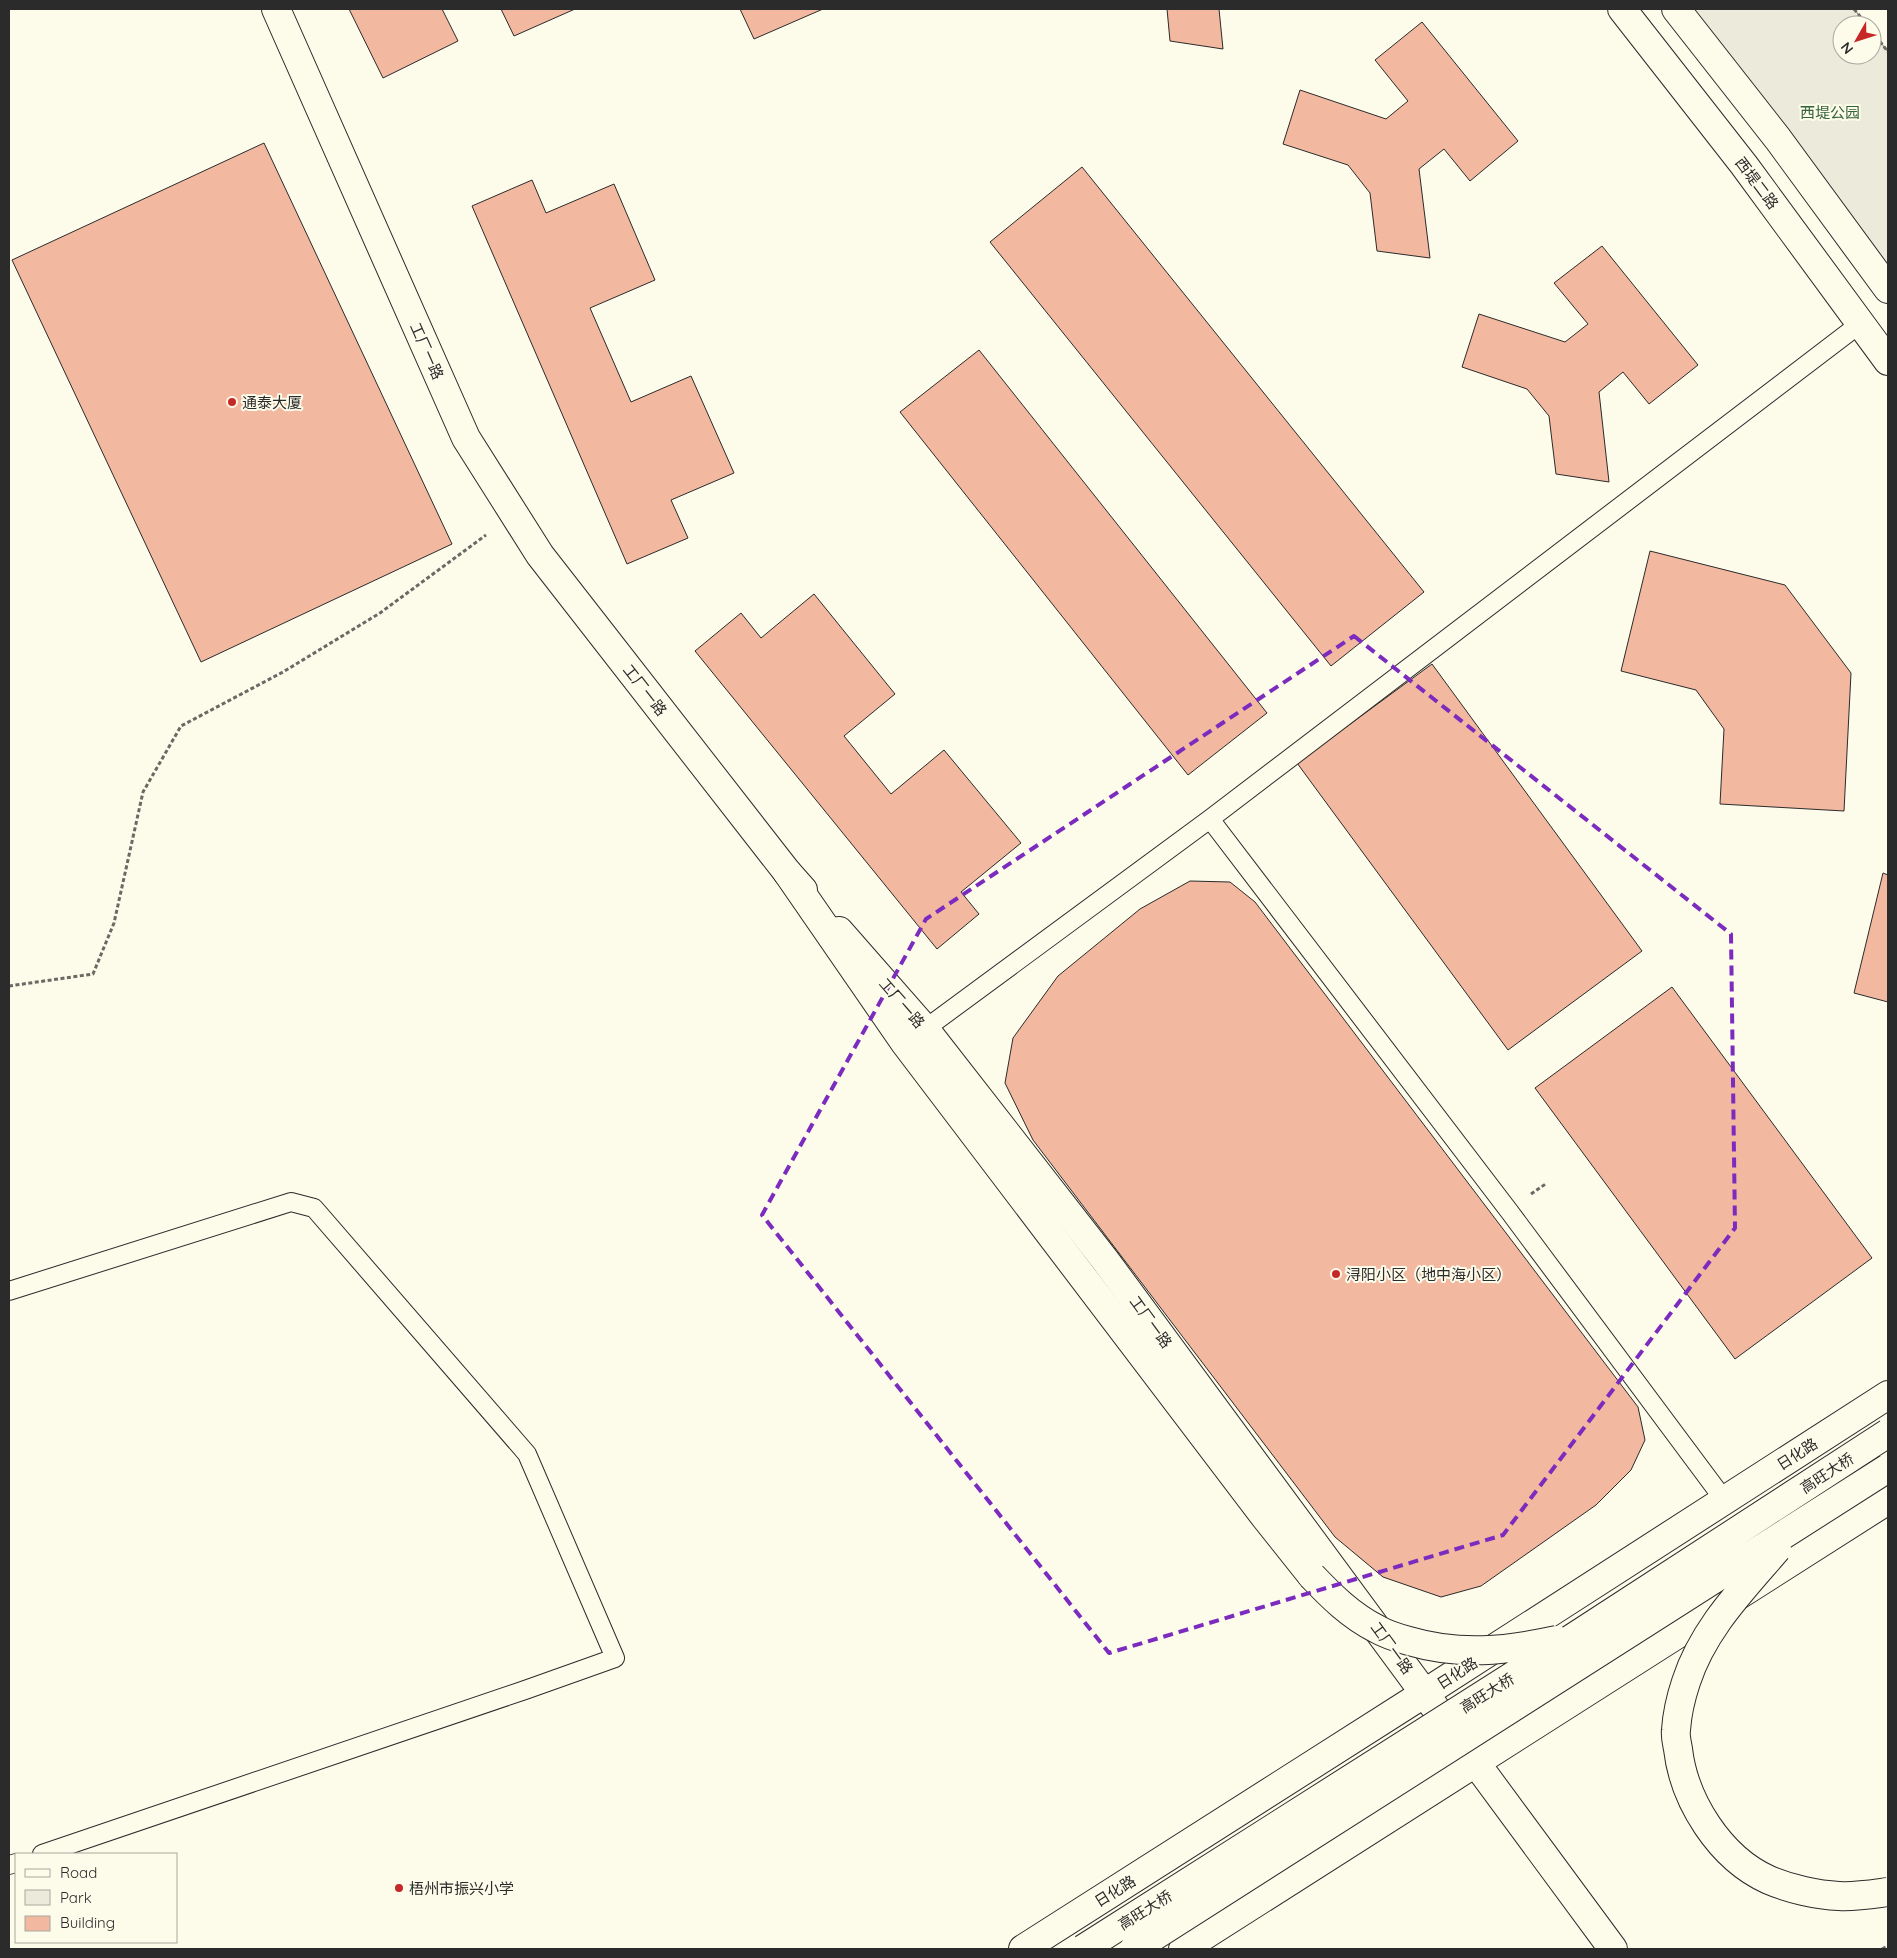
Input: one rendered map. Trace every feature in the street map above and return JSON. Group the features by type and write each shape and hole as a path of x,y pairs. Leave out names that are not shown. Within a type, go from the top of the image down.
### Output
{"main road":[{"name":"工厂一路","path":"276,9 466,438 540,555 787,872 925,1029 1105,1260 1613,1949"},
{"name":"西堤二路","path":"1622,9 1744,165 1888,361"},
{"path":"1676,9 1778,139 1888,289"},
{"path":"787,872 911,1051 1265,1517 1312,1576 1331,1596 1350,1612 1377,1630 1434,1648 1484,1652 1525,1647 1574,1637"},
{"name":"日化路","path":"1023,1949 1888,1395"},
{"name":"高旺大桥","path":"1083,1949 1574,1637 1888,1433"},
{"name":"高旺大桥","path":"1134,1949 1888,1468"},
{"path":"1183,1949 1477,1764 1888,1500"},
{"path":"1797,1526 1726,1607 1703,1642 1686,1682 1676,1731 1680,1768 1694,1803 1714,1835 1743,1865 1769,1880 1790,1888 1840,1896 1888,1892"}],"lane":[{"path":"925,1029 1210,819 1861,323"},
{"path":"1210,819 1509,1211 1725,1501"},
{"path":"9,1291 291,1202 314,1208 527,1454 615,1658 45,1853"}],"path":[{"path":"9,986 93,974 114,923 143,792 181,726 283,672 380,613 514,514"},
{"path":"1882,1949 1888,1946"}],"highlighted area":[{"path":"1354,636 1731,934 1735,1228 1503,1535 1109,1653 762,1215 926,919"}],"green space":[{"name":"西堤公园","path":"1676,9 1854,9 1859,15 1832,15 1832,65 1882,65 1882,44 1888,52 1888,289"}],"building":[{"path":"349,9 442,9 458,41 383,78"},
{"path":"501,9 575,9 514,36"},
{"path":"740,9 823,9 754,39"},
{"path":"1167,9 1219,9 1223,49 1170,41"},
{"path":"1422,22 1518,141 1470,181 1444,149 1419,169 1430,258 1377,251 1370,193 1348,165 1283,144 1300,90 1386,119 1408,101 1375,60"},
{"name":"通泰大厦","path":"264,143 452,544 201,662 12,260"},
{"path":"1082,167 1424,592 1331,666 990,242"},
{"path":"532,180 546,213 614,184 655,280 590,308 631,402 691,376 734,473 671,500 688,538 627,564 472,206"},
{"path":"1602,246 1698,365 1649,404 1623,372 1599,392 1609,482 1556,474 1549,416 1527,389 1462,367 1479,314 1565,342 1588,324 1554,283"},
{"path":"979,350 1267,713 1188,775 900,412"},
{"path":"1650,551 1785,585 1851,673 1844,811 1720,804 1724,729 1696,690 1621,671"},
{"path":"814,594 895,694 844,736 891,794 944,750 1021,843 961,892 979,914 937,949 695,651 741,613 761,638"},
{"path":"1432,664 1642,951 1508,1050 1297,763"},
{"path":"1883,873 1888,875 1888,1002 1854,993"},
{"name":"浔阳小区（地中海小区）","path":"1190,881 1230,882 1255,902 1638,1407 1645,1440 1631,1470 1596,1505 1481,1586 1441,1597 1383,1577 1335,1537 1033,1140 1005,1083 1013,1038 1058,976 1140,909"},
{"path":"1672,987 1872,1258 1735,1359 1535,1088"}],"place":[{"name":"通泰大厦","path":"232,402"},
{"name":"浔阳小区（地中海小区）","path":"1336,1274"},
{"name":"梧州市振兴小学","path":"399,1888"}]}
